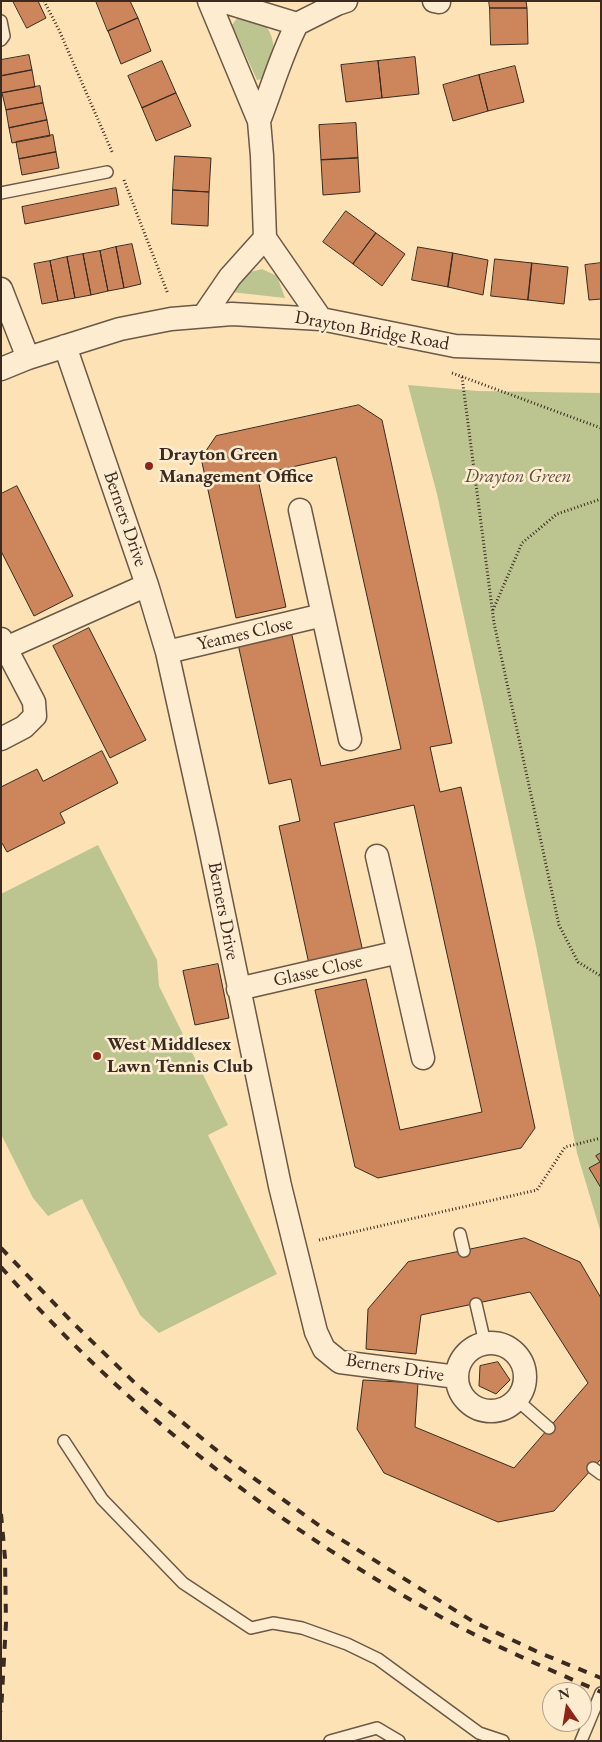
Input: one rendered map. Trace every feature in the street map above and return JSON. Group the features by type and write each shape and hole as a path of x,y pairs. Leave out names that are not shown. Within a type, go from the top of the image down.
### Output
{"street":[{"path":"209,1 259,121 265,238 321,319"},
{"path":"222,1 297,24"},
{"path":"259,121 271,91 283,51 297,24 346,1"},
{"path":"204,315 230,277 265,238"},
{"path":"2,291 28,358"},
{"name":"Drayton Bridge Road","path":"1,369 28,358 120,329 170,319 232,314 321,319 455,346 601,351"},
{"name":"Berners Drive","path":"65,346 148,585 166,652 207,833 238,989 294,1246 316,1332 324,1349 340,1362 457,1377"},
{"path":"300,510 350,739"},
{"path":"1,739 24,727 35,716 34,702 4,644 148,585"},
{"name":"Yeames Close","path":"166,652 323,615"},
{"path":"376,856 422,1058"},
{"name":"Glasse Close","path":"238,989 398,952"},
{"path":"485,1343 495,1342 506,1345 522,1359 526,1370 526,1381 523,1391 517,1400"},
{"name":"Berners Drive","path":"485,1343 468,1351 458,1367 459,1389 465,1399 474,1407 485,1411 497,1411 508,1407 517,1400"}],"lane":[{"path":"1,21 4,36 1,40"},
{"path":"1,193 107,172"},
{"path":"460,1234 464,1251"},
{"path":"476,1304 485,1343"},
{"path":"517,1400 549,1428"},
{"path":"64,1441 102,1499 183,1583 251,1628 273,1623 302,1628 347,1644 378,1659 479,1733 503,1741"},
{"path":"581,1741 601,1693"},
{"path":"330,1741 377,1728 398,1741"}],"path":[{"path":"446,371 601,428"},
{"path":"462,377 494,623"},
{"path":"601,499 557,514 522,543 492,610 559,925 578,962 601,976"},
{"path":"294,1246 537,1190 565,1147 601,1138"}],"green space":[{"path":"238,17 256,19 269,31 273,45 273,76 257,80 232,25"},
{"path":"262,269 277,276 285,298 231,292 247,273"},
{"name":"Drayton Green","path":"408,385 478,391 601,393 600,1230 577,1153 536,946 437,494"},
{"name":"West Middlesex Lawn Tennis Club","path":"98,845 157,960 159,986 228,1125 208,1135 277,1274 159,1333 140,1315 82,1199 48,1216 33,1198 1,1134 1,894"}],"building":[{"path":"13,1 38,1 46,18 27,28"},
{"path":"96,1 130,1 138,18 108,31"},
{"path":"489,1 526,1 527,8 490,8"},
{"path":"490,8 527,8 528,44 491,45"},
{"path":"138,18 151,51 121,64 108,31"},
{"path":"29,55 32,70 1,76 1,60"},
{"path":"415,57 419,94 382,98 378,61"},
{"path":"162,61 176,93 142,108 128,76"},
{"path":"378,61 382,98 346,102 341,65"},
{"path":"515,66 524,102 488,111 479,75"},
{"path":"32,70 35,87 1,93 1,76"},
{"path":"479,75 488,111 453,121 443,85"},
{"path":"40,86 43,103 6,110 2,93"},
{"path":"176,93 191,126 156,141 142,108"},
{"path":"43,103 47,120 9,128 6,110"},
{"path":"47,120 50,136 12,143 9,128"},
{"path":"356,123 358,158 321,160 319,125"},
{"path":"53,135 56,152 19,159 16,142"},
{"path":"56,152 59,168 22,175 19,159"},
{"path":"175,156 211,158 209,192 173,190"},
{"path":"358,158 360,192 323,195 321,160"},
{"path":"116,188 119,205 25,224 22,207"},
{"path":"173,190 209,192 208,226 172,224"},
{"path":"346,211 376,233 353,264 323,242"},
{"path":"376,233 405,254 382,286 353,264"},
{"path":"132,244 141,284 124,288 116,247"},
{"path":"116,247 124,288 108,291 100,251"},
{"path":"418,247 453,253 448,287 412,280"},
{"path":"100,251 108,291 91,295 83,254"},
{"path":"453,253 488,260 483,295 448,287"},
{"path":"83,254 91,295 75,298 67,257"},
{"path":"67,257 75,298 58,301 50,261"},
{"path":"495,259 532,263 528,300 491,296"},
{"path":"50,261 58,301 42,304 34,264"},
{"path":"532,263 568,267 564,304 528,300"},
{"path":"601,263 601,299 589,300 585,265"},
{"path":"359,405 382,420 452,743 430,747 440,792 461,787 535,1128 521,1148 378,1178 355,1167 315,990 366,979 400,1130 482,1112 414,805 334,823 363,952 309,964 279,826 300,821 291,779 269,784 238,644 291,631 321,766 401,749 336,457 257,475 286,607 236,618 201,458 216,436"},
{"path":"17,486 73,596 34,616 1,551 1,494"},
{"path":"89,628 146,740 110,758 53,646"},
{"path":"102,751 118,783 60,813 65,823 7,852 1,844 1,787 37,769 43,781"},
{"path":"218,964 229,1018 195,1025 183,971"},
{"path":"601,1153 601,1188 589,1168 600,1162 596,1156"},
{"path":"525,1238 580,1262 601,1298 601,1459 554,1511 498,1522 384,1473 357,1429 363,1380 418,1383 415,1427 514,1468 588,1383 530,1292 421,1315 416,1354 366,1349 368,1309 408,1262"},
{"path":"498,1362 510,1380 496,1394 479,1386 480,1366"}],"railway":[{"path":"1,1248 72,1322 137,1385 226,1458 321,1527 474,1622 540,1653 601,1678"},
{"path":"1,1267 49,1319 152,1417 264,1505 382,1583 443,1618 501,1648 601,1692"},
{"path":"1,1514 5,1558 6,1623 1,1712"}],"place":[{"name":"Drayton Green Management Office","path":"149,466"},
{"name":"West Middlesex Lawn Tennis Club","path":"97,1056"}]}
